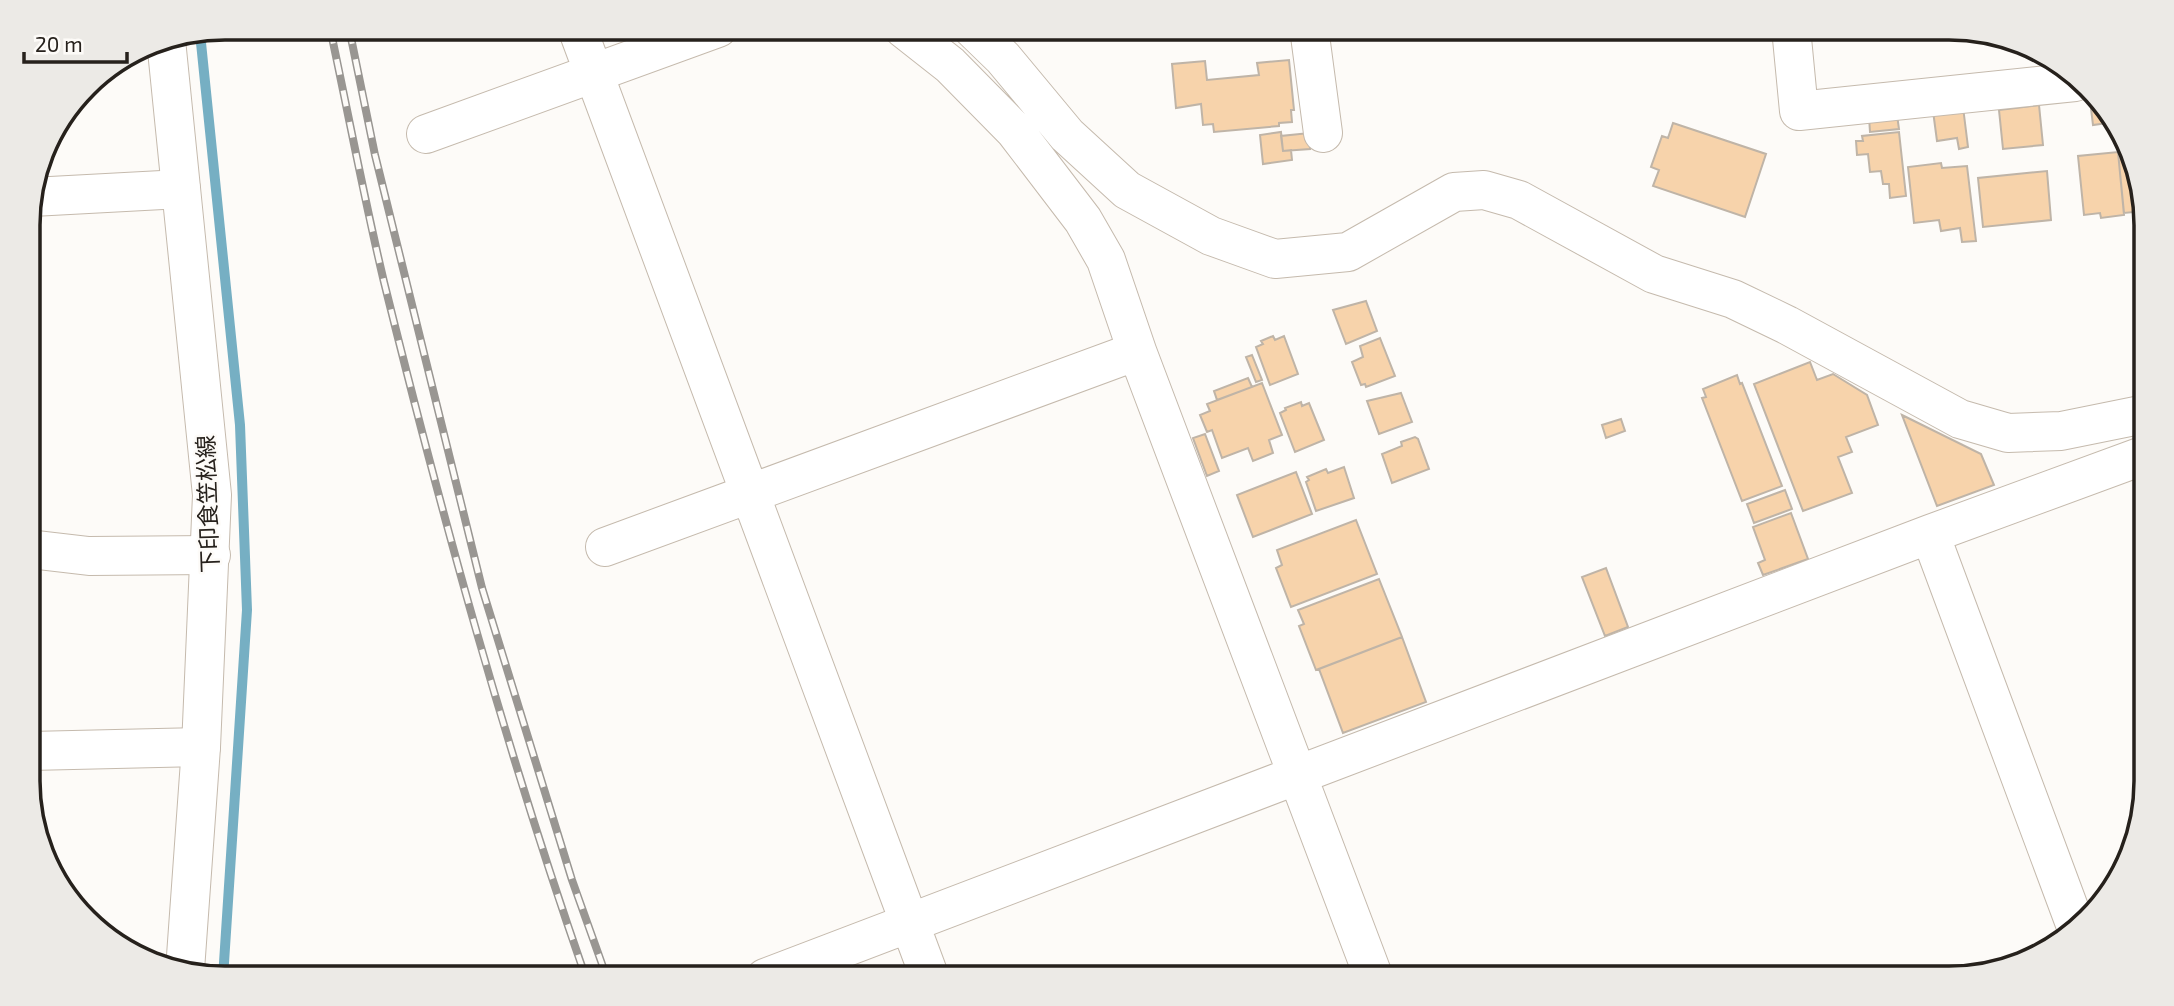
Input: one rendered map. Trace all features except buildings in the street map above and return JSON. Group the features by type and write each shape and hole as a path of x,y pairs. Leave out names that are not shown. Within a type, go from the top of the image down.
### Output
{"street":[{"path":"1310,40 1323,133"},
{"path":"1792,40 1799,111 2066,83"},
{"path":"582,41 925,966"},
{"path":"426,134 684,41"},
{"path":"919,41 950,65 1015,131 1083,220 1106,260 1137,351 1369,965"},
{"path":"985,41 1003,58 1067,135 1127,190 1211,236 1275,259 1348,252 1454,192 1484,190 1519,200 1654,274 1732,299 1787,325 1960,419 2008,433 2061,431 2134,416"},
{"name":"下印食笠松線","path":"161,52 181,189 212,495 201,747 186,961"},
{"path":"43,196 181,189"},
{"path":"605,547 748,492 1137,351"},
{"path":"797,966 1930,534 2134,459"},
{"path":"1930,534 2074,917"},
{"path":"40,550 89,556 211,555"},
{"path":"40,751 201,747"}],"waterway":[{"path":"201,43 240,425 247,610 224,966"}],"railway":[{"path":"333,41 384,282 452,545 502,719 582,966"},
{"path":"352,41 375,155 482,588 572,880 603,966"}]}
